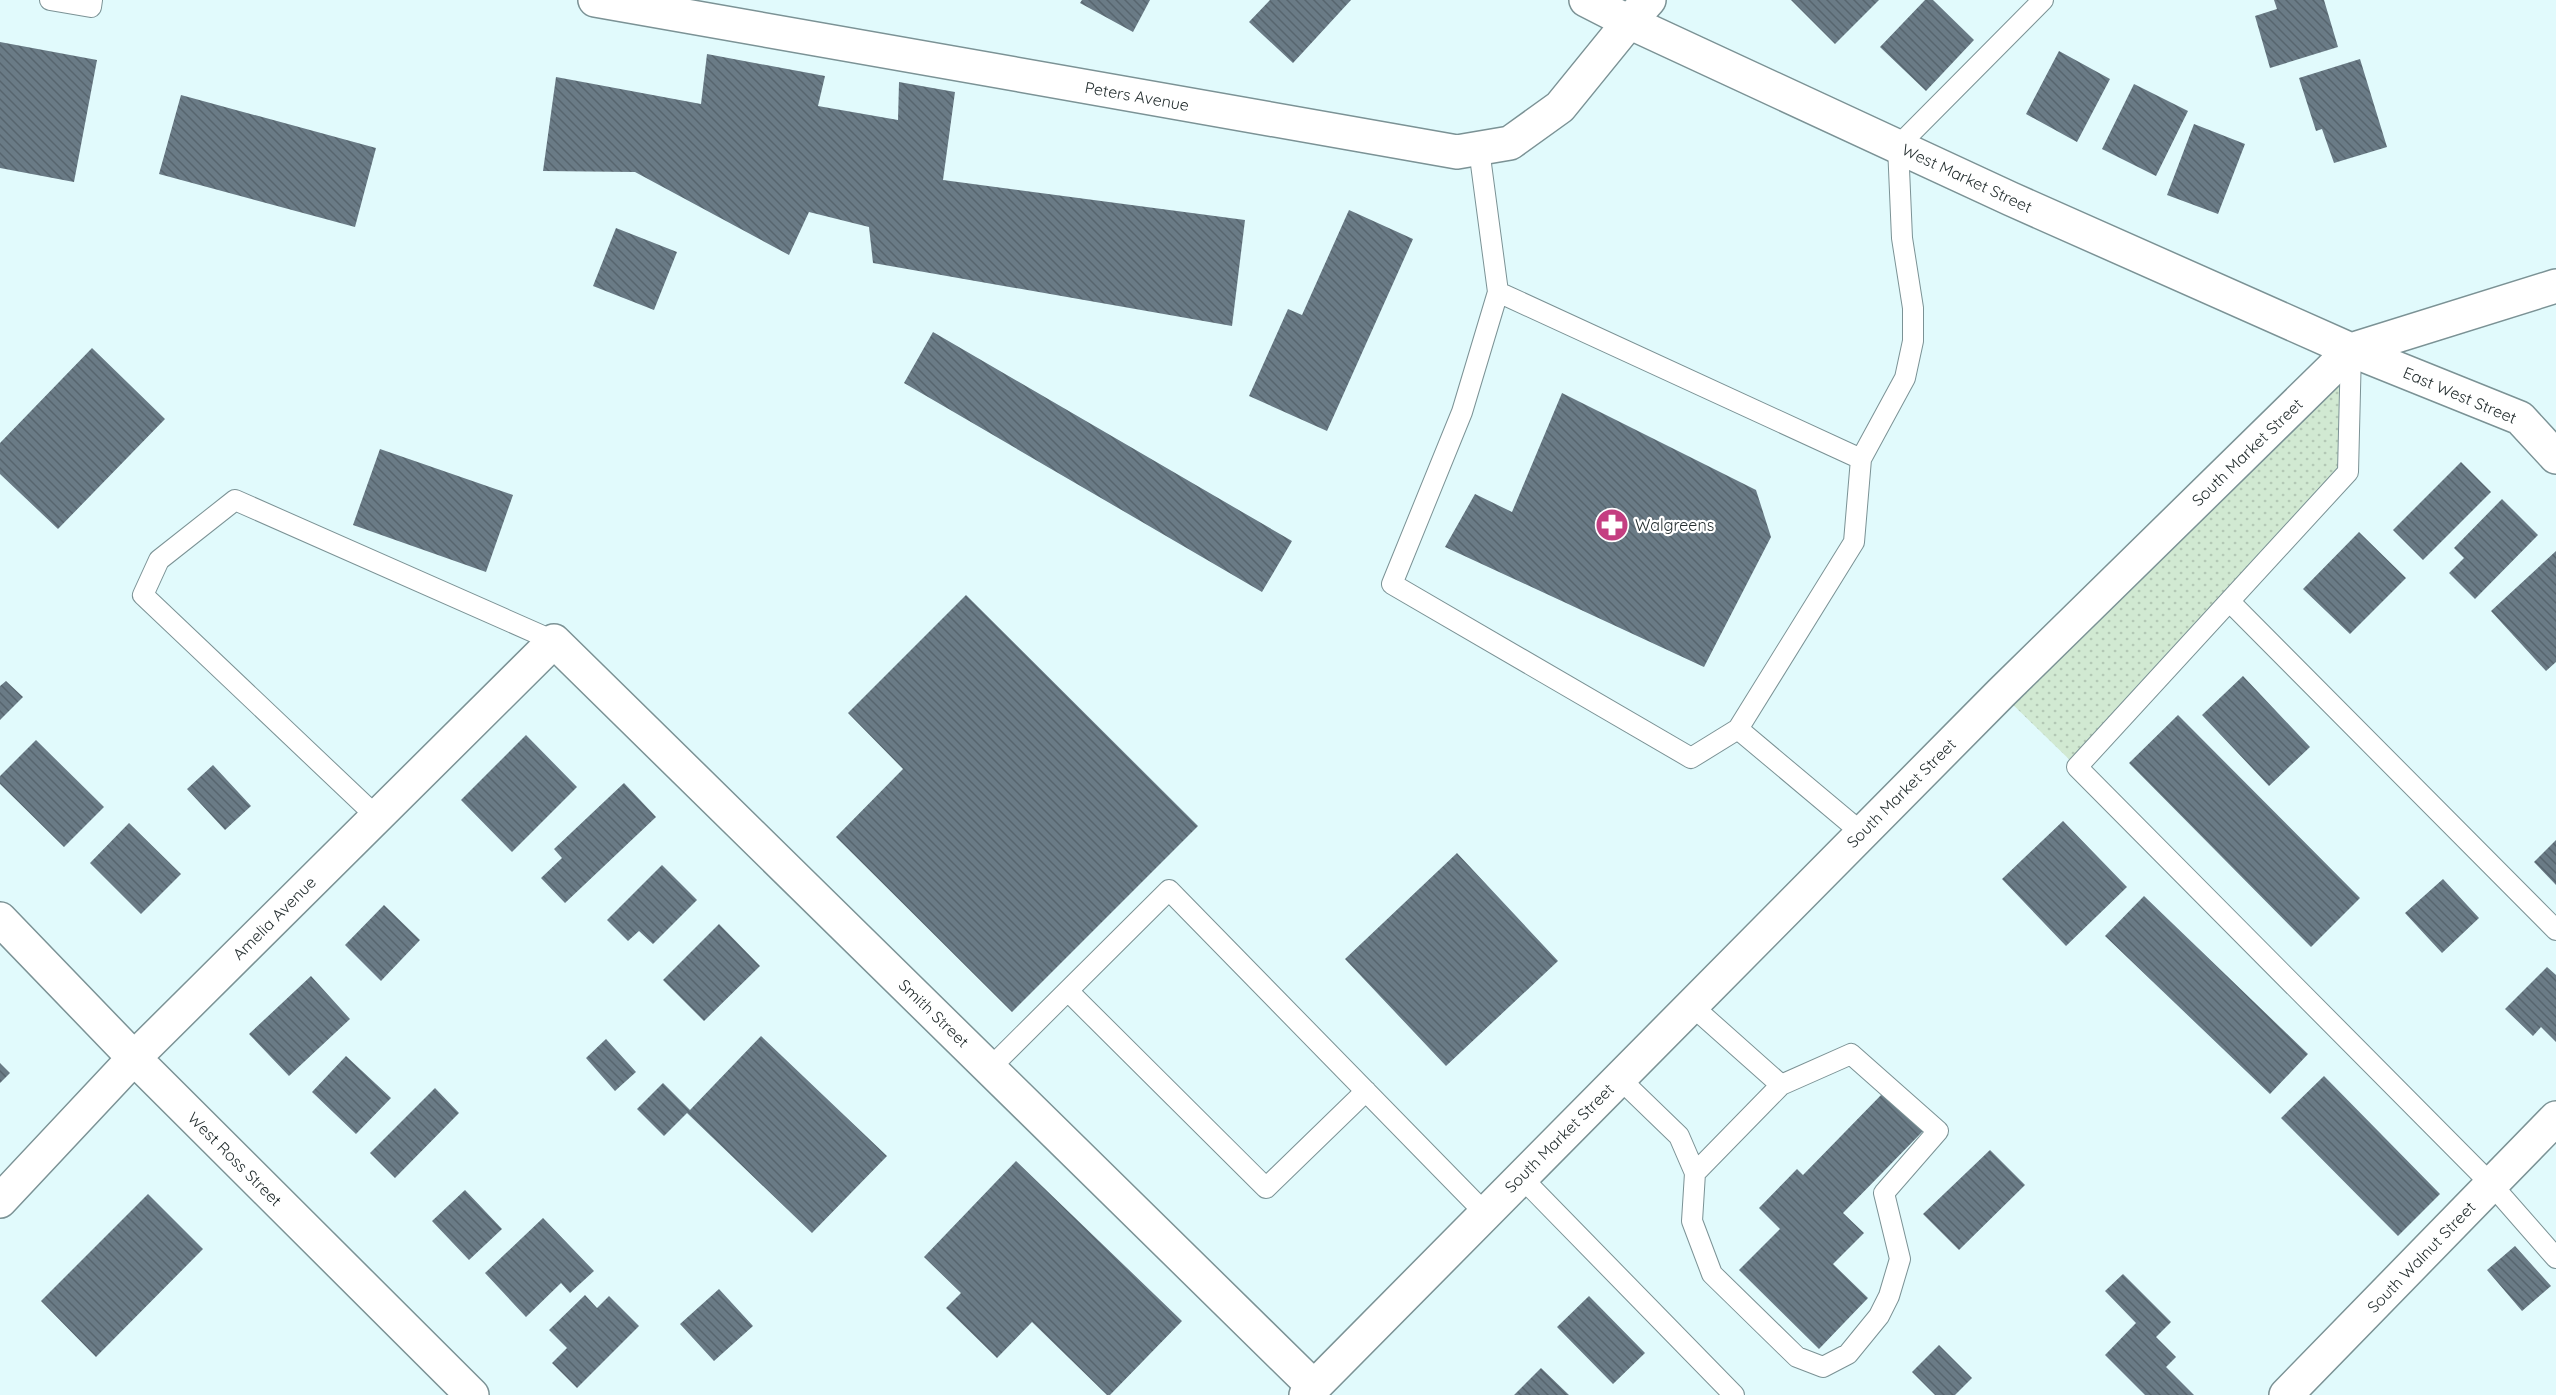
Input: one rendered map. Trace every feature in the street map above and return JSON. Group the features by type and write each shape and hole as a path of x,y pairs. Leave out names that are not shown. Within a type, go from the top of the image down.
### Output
{"street":[{"name":"Peters Avenue","path":"595,0 1457,152 1509,143 1560,107 1639,11"},
{"name":"West Market Street","path":"1586,0 1639,11 1898,146 2351,350"},
{"name":"South Market Street","path":"1310,1390 2001,693 2351,350 2556,286"},
{"name":"East West Street","path":"2351,350 2520,418 2556,457"},
{"name":"Amelia Avenue","path":"0,1201 134,1058 554,640"},
{"name":"Smith Street","path":"554,640 990,1068 1310,1390"},
{"name":"West Ross Street","path":"0,919 134,1058 472,1395"},
{"name":"South Walnut Street","path":"2286,1395 2556,1118"}],"lane":[{"path":"50,0 91,8 92,0"},
{"path":"1479,149 1498,292 1462,412 1392,584 1690,758 1738,729 1854,542 1861,459 1905,378 1913,341 1913,308 1902,238 1898,146 2043,0"},
{"path":"1498,292 1861,459"},
{"path":"2351,350 2348,472 2077,767 2492,1185 2556,1258"},
{"path":"376,817 143,595 159,560 235,500 554,640"},
{"path":"2230,602 2556,930"},
{"path":"1738,729 1862,833"},
{"path":"990,1068 1169,890 1485,1213"},
{"path":"1068,991 1266,1188 1366,1091"},
{"path":"1691,1005 1780,1085"},
{"path":"1619,1078 1679,1136 1695,1173 1692,1221 1712,1274 1797,1357 1823,1367 1848,1354 1879,1316 1889,1296 1900,1259 1884,1193 1938,1131 1851,1054 1780,1085 1695,1173"},
{"path":"1521,1177 1734,1395"}],"green space":[{"path":"2351,350 2348,472 2077,767 2001,693"}],"building":[{"path":"1082,0 1150,0 1133,32 1080,3"},
{"path":"1270,0 1351,0 1293,63 1249,22"},
{"path":"1791,0 1879,0 1835,44"},
{"path":"1925,0 1933,0 1974,40 1926,91 1880,47"},
{"path":"2274,0 2324,0 2338,47 2270,68 2255,16 2277,9"},
{"path":"0,42 97,60 74,182 0,168"},
{"path":"2059,51 2110,79 2077,142 2026,114"},
{"path":"707,54 825,76 818,106 898,120 899,82 955,92 943,180 1245,220 1232,326 873,263 869,227 809,212 789,255 635,172 543,171 556,77 701,104"},
{"path":"2360,59 2387,147 2334,163 2322,129 2316,131 2299,78"},
{"path":"2134,84 2188,111 2156,176 2102,149"},
{"path":"181,95 376,148 355,227 159,174"},
{"path":"2194,124 2245,144 2218,214 2167,195"},
{"path":"1349,210 1413,239 1327,431 1249,396 1288,309 1302,315"},
{"path":"616,228 677,252 654,310 593,286"},
{"path":"933,332 1292,541 1262,592 904,383"},
{"path":"92,348 165,419 58,529 0,474 0,443"},
{"name":"Walgreens","path":"1562,393 1756,490 1771,537 1704,667 1445,547 1475,494 1512,512"},
{"path":"380,449 513,495 486,572 353,525"},
{"path":"2461,462 2491,492 2423,560 2393,530"},
{"path":"2502,499 2538,535 2475,599 2449,573 2464,558 2454,548"},
{"path":"2359,532 2406,578 2350,634 2303,589"},
{"path":"2556,551 2556,662 2546,671 2491,611"},
{"path":"966,595 1198,826 1012,1012 836,837 903,769 848,713"},
{"path":"2243,676 2310,747 2269,786 2202,715"},
{"path":"6,681 23,697 0,720 0,686"},
{"path":"2178,715 2360,898 2311,947 2129,763"},
{"path":"526,735 577,787 512,852 461,800"},
{"path":"36,740 104,807 64,847 0,784 0,776"},
{"path":"213,765 251,806 225,830 187,789"},
{"path":"624,783 656,817 565,903 541,878 562,858 554,849"},
{"path":"2063,821 2127,887 2066,946 2002,879"},
{"path":"129,823 181,874 141,914 90,863"},
{"path":"2556,840 2556,885 2534,862"},
{"path":"1457,853 1558,961 1446,1066 1345,959"},
{"path":"662,865 697,900 653,944 639,931 628,941 607,920"},
{"path":"2443,879 2479,918 2442,953 2405,913"},
{"path":"2144,896 2308,1054 2270,1094 2105,936"},
{"path":"384,905 420,940 381,981 345,945"},
{"path":"719,924 760,966 704,1021 663,980"},
{"path":"2547,967 2556,975 2556,1042 2541,1027 2533,1036 2505,1009"},
{"path":"311,976 350,1019 289,1076 249,1034"},
{"path":"761,1036 887,1156 812,1233 687,1113 664,1136 637,1109 663,1083 690,1110"},
{"path":"606,1039 636,1072 615,1091 586,1058"},
{"path":"346,1056 391,1098 356,1134 312,1092"},
{"path":"0,1063 10,1073 0,1083"},
{"path":"2324,1076 2440,1194 2398,1236 2281,1118"},
{"path":"435,1088 459,1113 395,1178 370,1153"},
{"path":"1884,1092 1923,1131 1843,1213 1864,1233 1833,1264 1868,1298 1819,1349 1739,1270 1780,1229 1759,1208 1797,1169 1803,1175"},
{"path":"1990,1150 2025,1185 1959,1250 1923,1214"},
{"path":"1016,1161 1182,1321 1110,1395 1107,1395 1032,1322 997,1358 946,1308 961,1293 924,1257"},
{"path":"465,1190 502,1229 469,1260 432,1221"},
{"path":"148,1194 203,1249 96,1357 41,1301"},
{"path":"543,1218 594,1271 570,1293 561,1283 526,1317 485,1273"},
{"path":"2515,1246 2551,1286 2522,1311 2487,1270"},
{"path":"2123,1274 2171,1322 2156,1337 2176,1357 2166,1367 2194,1395 2145,1395 2105,1355 2136,1323 2105,1291"},
{"path":"719,1289 753,1326 714,1361 680,1324"},
{"path":"585,1295 597,1308 609,1296 639,1326 577,1388 552,1363 567,1348 549,1330"},
{"path":"1589,1296 1645,1353 1613,1384 1557,1327"},
{"path":"1939,1345 1972,1378 1955,1395 1935,1395 1912,1372"},
{"path":"1541,1368 1569,1395 1514,1395"}],"place":[{"name":"Walgreens","path":"1612,525"}]}
